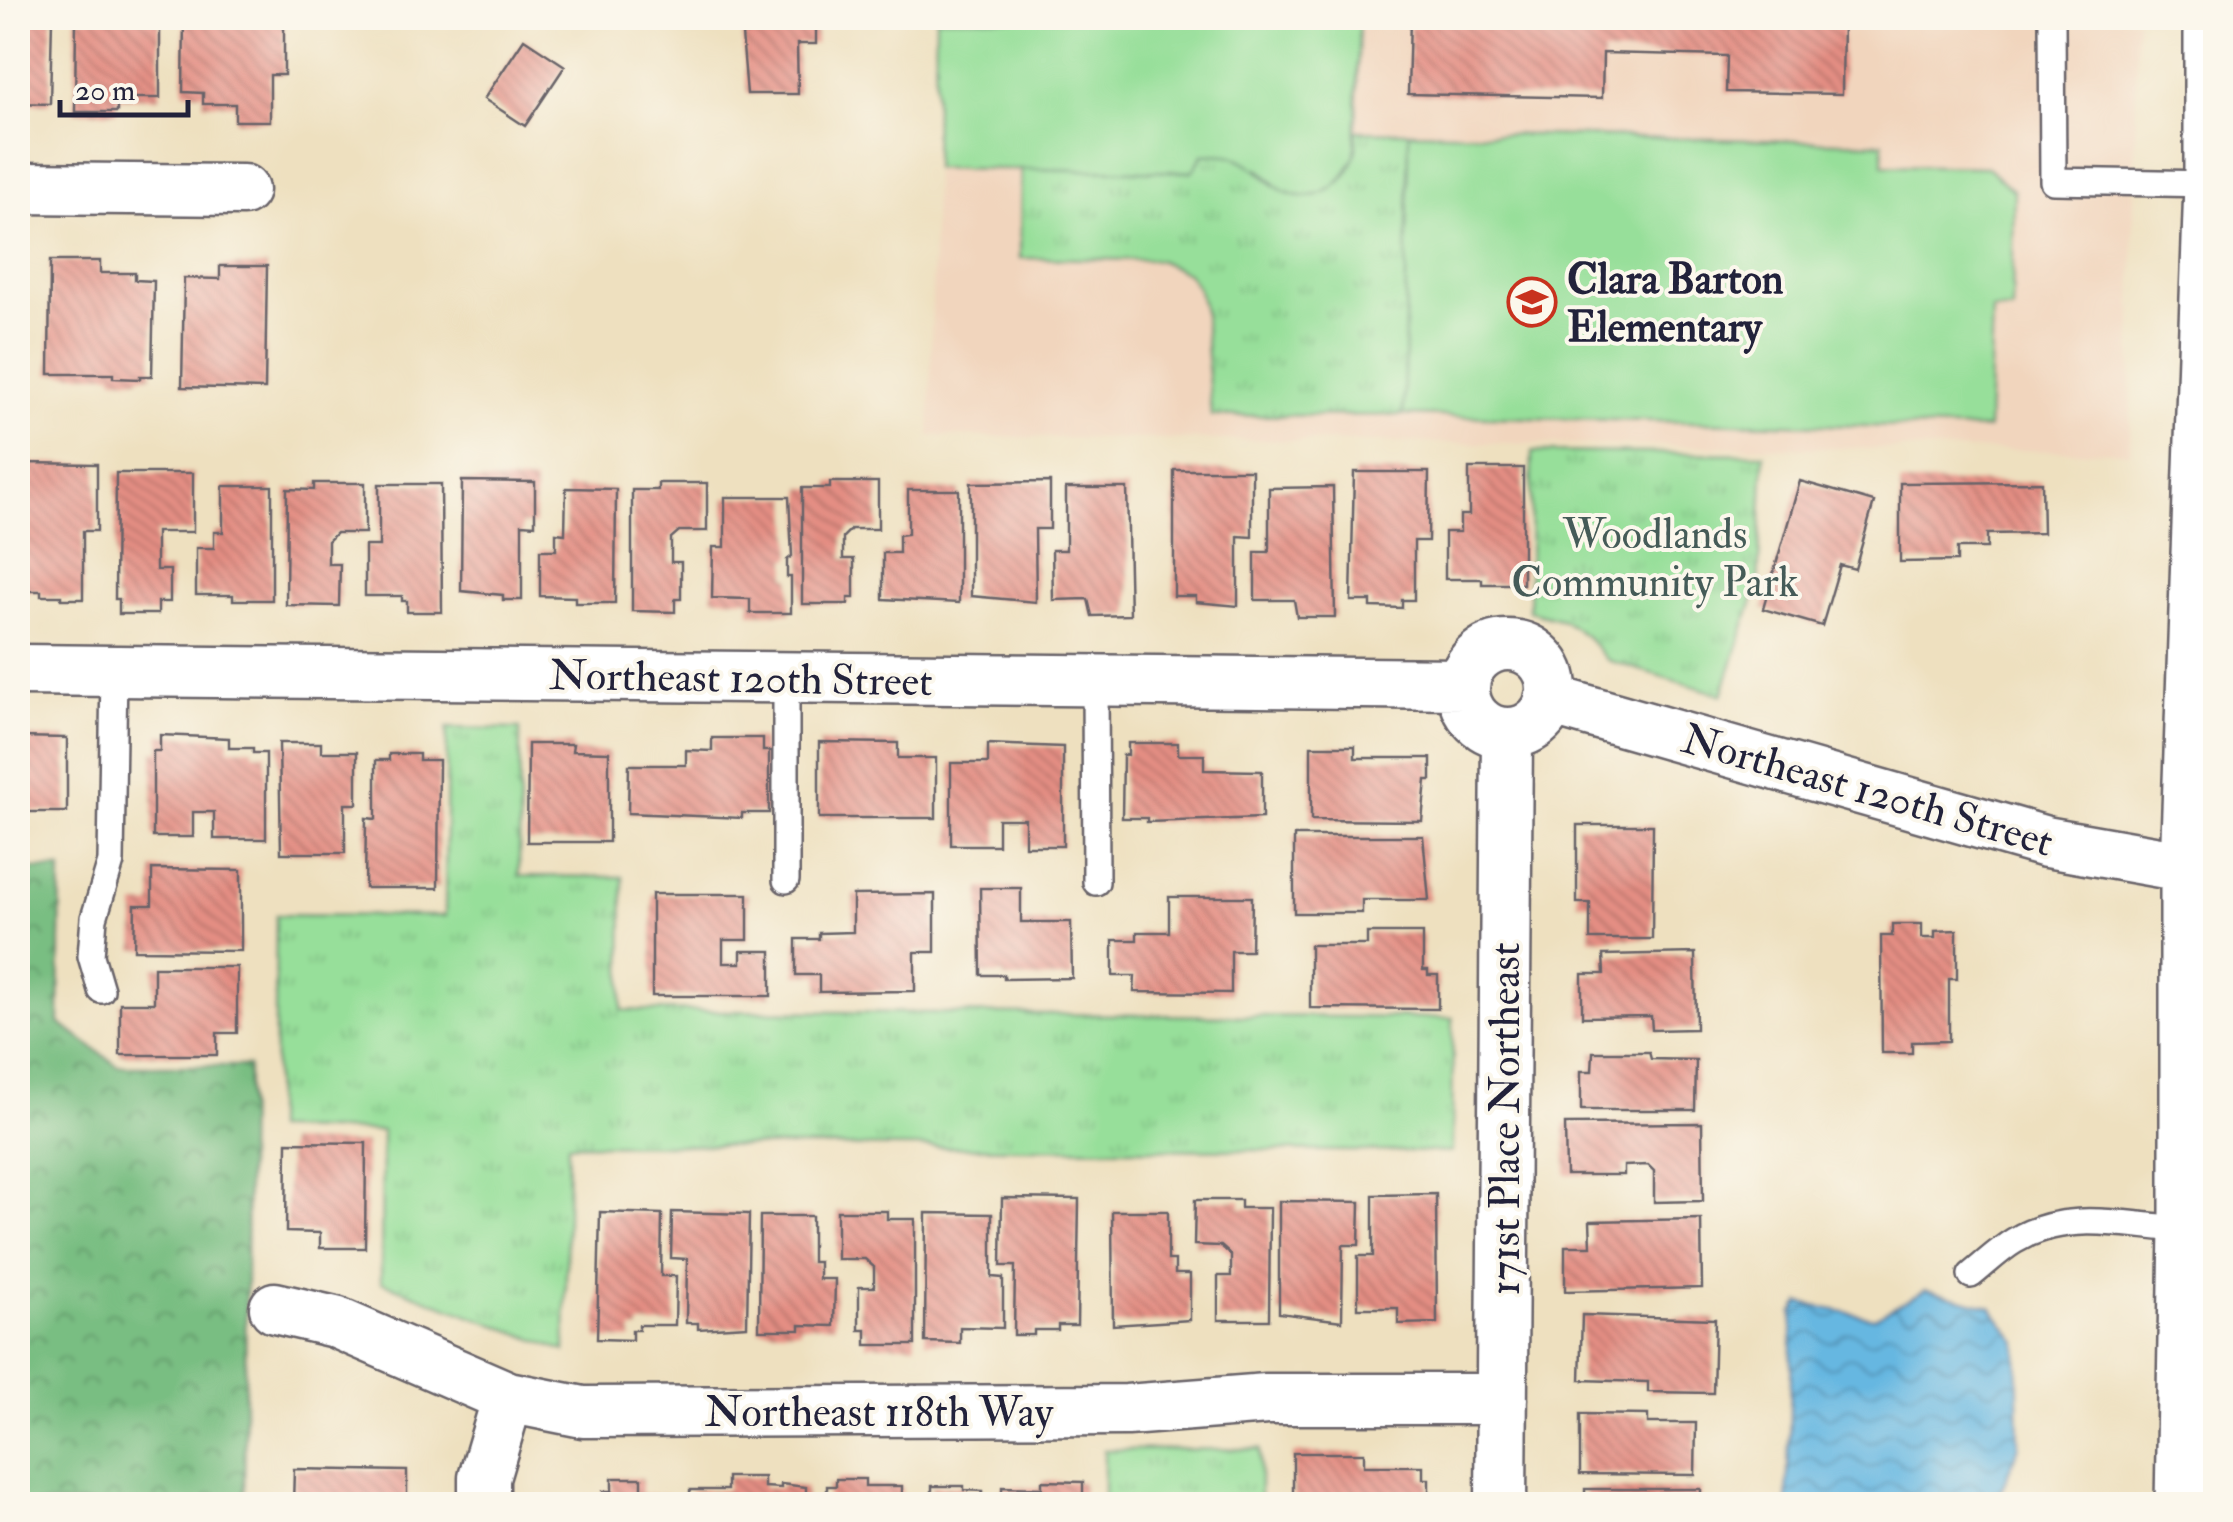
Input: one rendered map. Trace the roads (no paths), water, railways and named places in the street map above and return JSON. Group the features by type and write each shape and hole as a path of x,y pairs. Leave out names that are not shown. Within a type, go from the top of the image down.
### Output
{"street":[{"path":"2183,1504 2188,867 2214,184 2212,18"},
{"path":"18,188 243,190"},
{"path":"1516,646 1541,660 1552,686 1550,700 1534,724 1507,733 1480,723 1470,712 1464,684 1468,670 1488,650 1516,646"},
{"name":"Northeast 120th Street","path":"18,670 1464,684"},
{"name":"Northeast 120th Street","path":"1550,700 2046,842 2188,867"},
{"name":"171st Place Northeast","path":"1501,1504 1507,733"},
{"name":"Northeast 118th Way","path":"275,1308 335,1322 508,1397 583,1412 1127,1410 1267,1399 1502,1400"},
{"path":"484,1504 484,1478 508,1397"}],"lane":[{"path":"2052,18 2053,182 2214,184"},
{"path":"100,990 91,956 94,918 110,862 114,671"},
{"path":"786,678 786,880"},
{"path":"1094,680 1096,882"},
{"path":"1971,1275 2014,1240 2059,1222 2122,1221 2137,1228 2188,1229"}],"water":[{"path":"1926,1290 1991,1307 2017,1342 2019,1445 1996,1504 1787,1504 1793,1314 1800,1303 1874,1318"}],"place":[{"name":"Clara Barton Elementary","path":"1532,302"}],"park label":[{"name":"Woodlands Community Park","path":"1655,557"}]}
